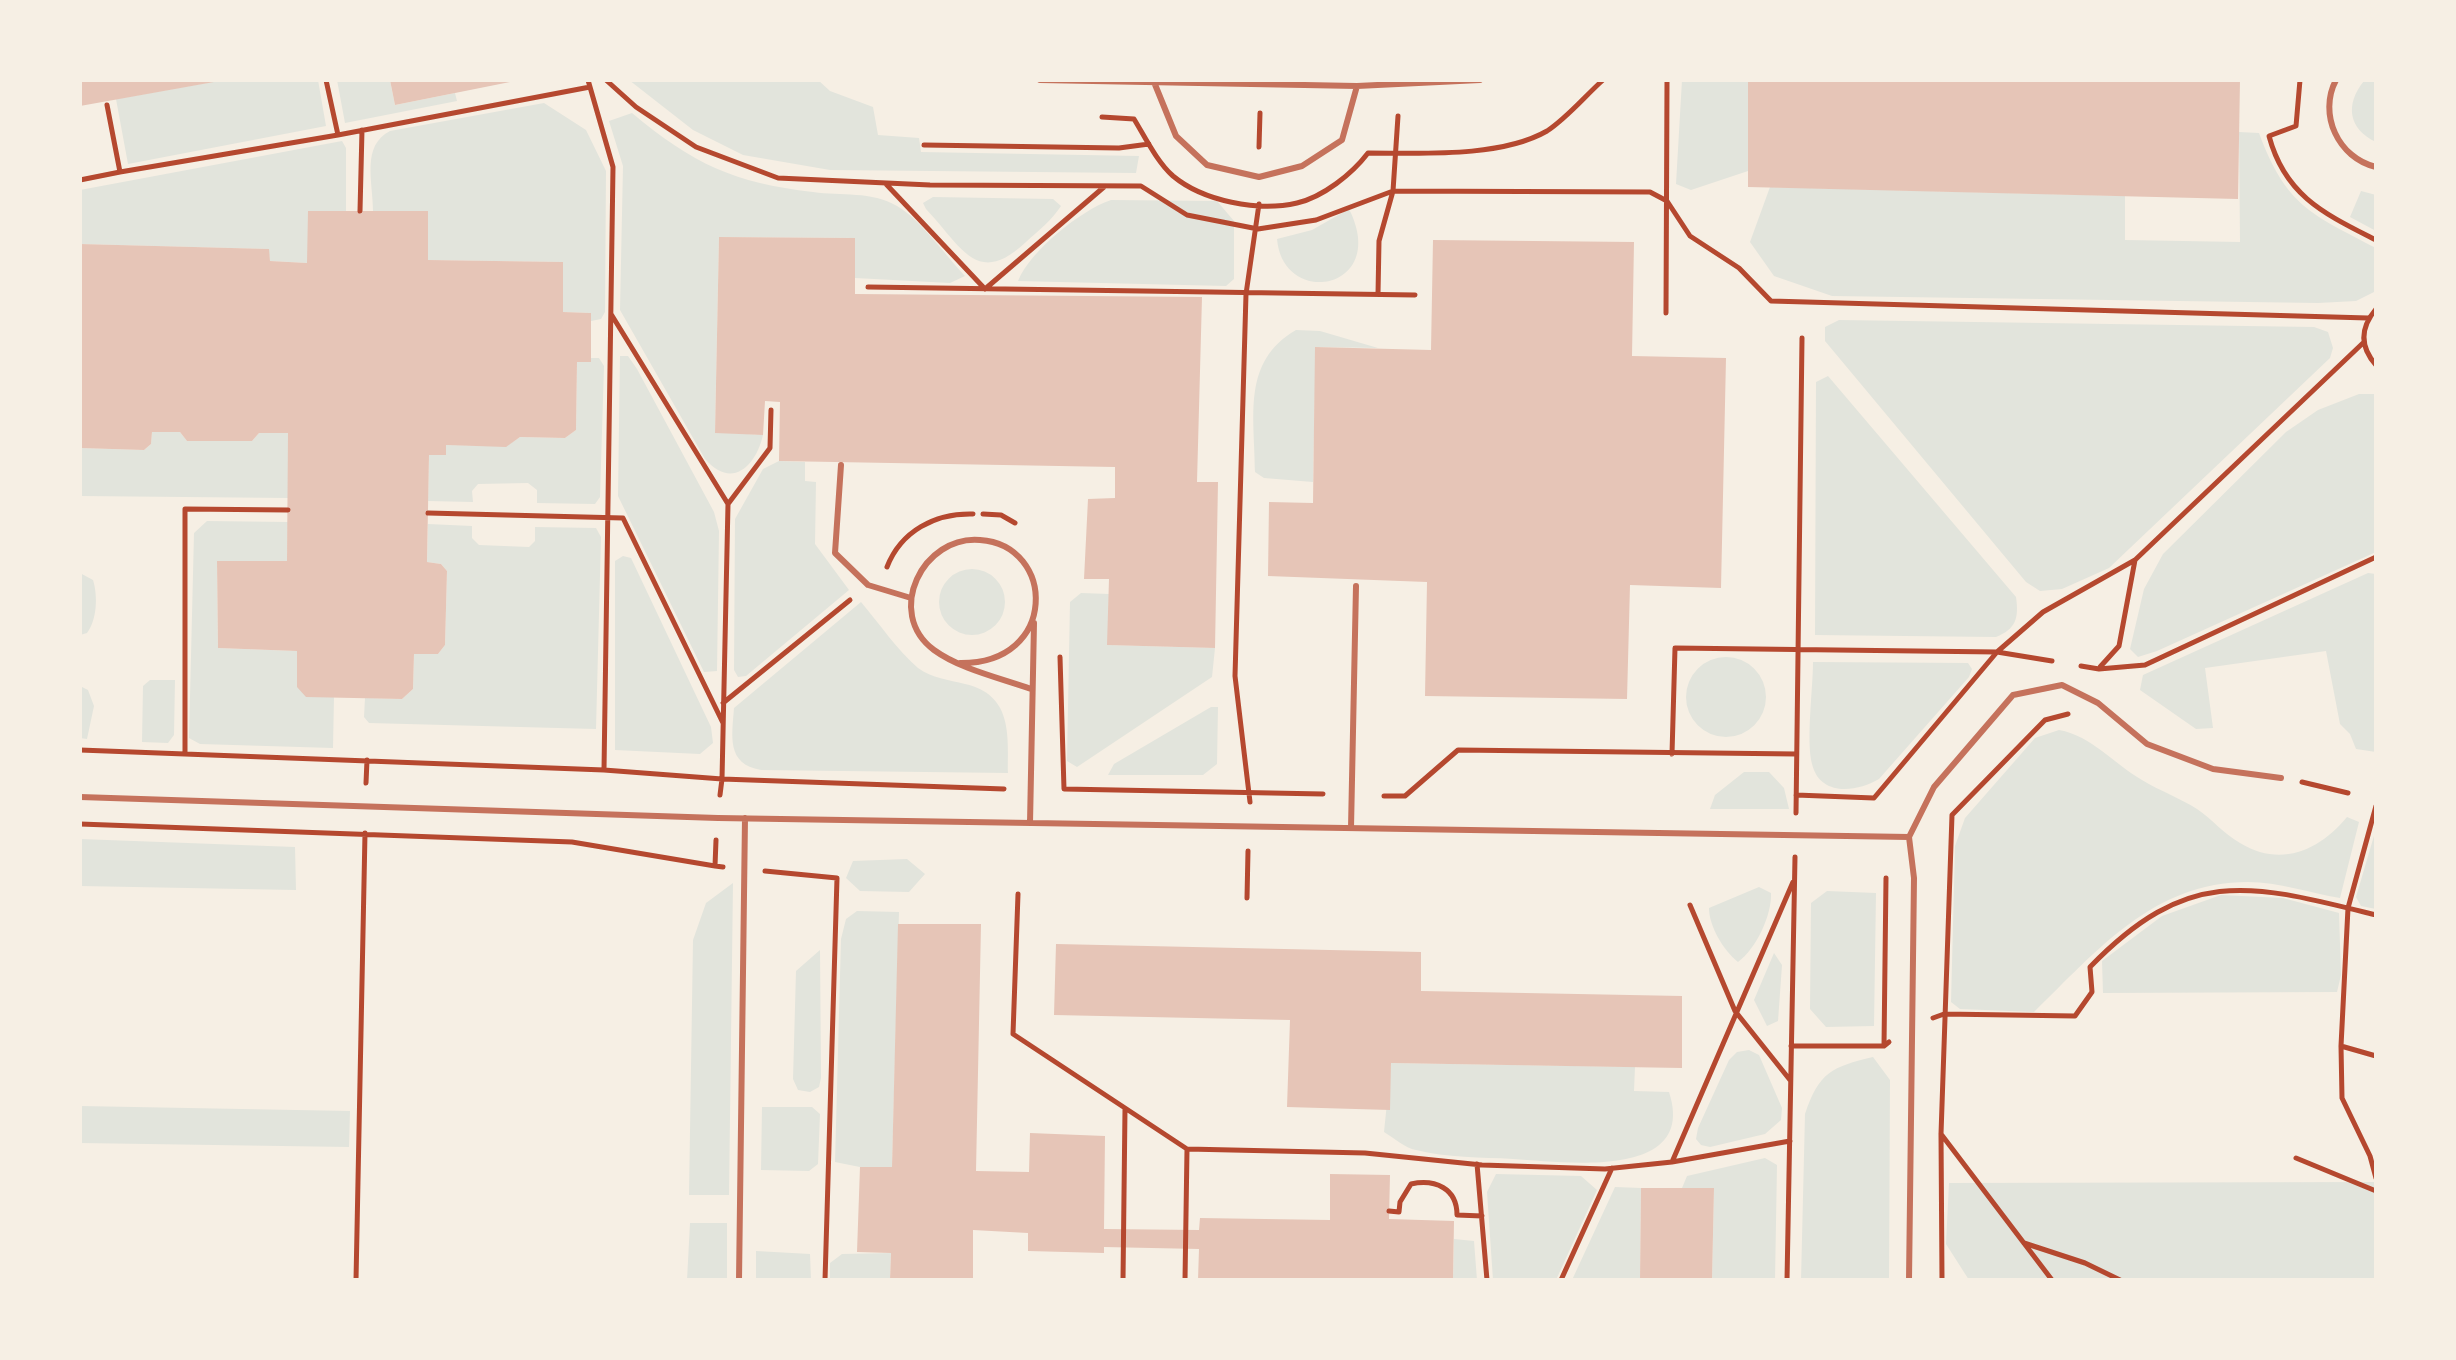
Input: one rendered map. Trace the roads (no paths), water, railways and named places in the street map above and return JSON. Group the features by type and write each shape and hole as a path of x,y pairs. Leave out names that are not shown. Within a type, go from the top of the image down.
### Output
{"lane":[{"path":"1040,80 1357,86 1480,80"},
{"path":"2336,80 2329,105 2332,128 2346,150 2365,164 2376,167"},
{"path":"1154,82 1176,136 1207,165 1259,177 1302,166 1342,140 1357,86"},
{"path":"841,465 835,553 868,585 911,598"},
{"path":"1030,823 1031,689 1036,596 1022,562 1006,548 986,540 969,539 948,545 929,558 917,576 911,598 920,633 933,650 1031,689"},
{"path":"1351,828 1356,586"},
{"path":"960,663 982,663 1011,652 1026,636 1034,618"},
{"path":"1909,1280 1914,878 1909,837 1934,787 2013,695 2062,685 2098,703 2147,744 2213,769 2281,778"},
{"path":"80,797 718,818 1909,837"},
{"path":"739,1280 745,818"}]}
